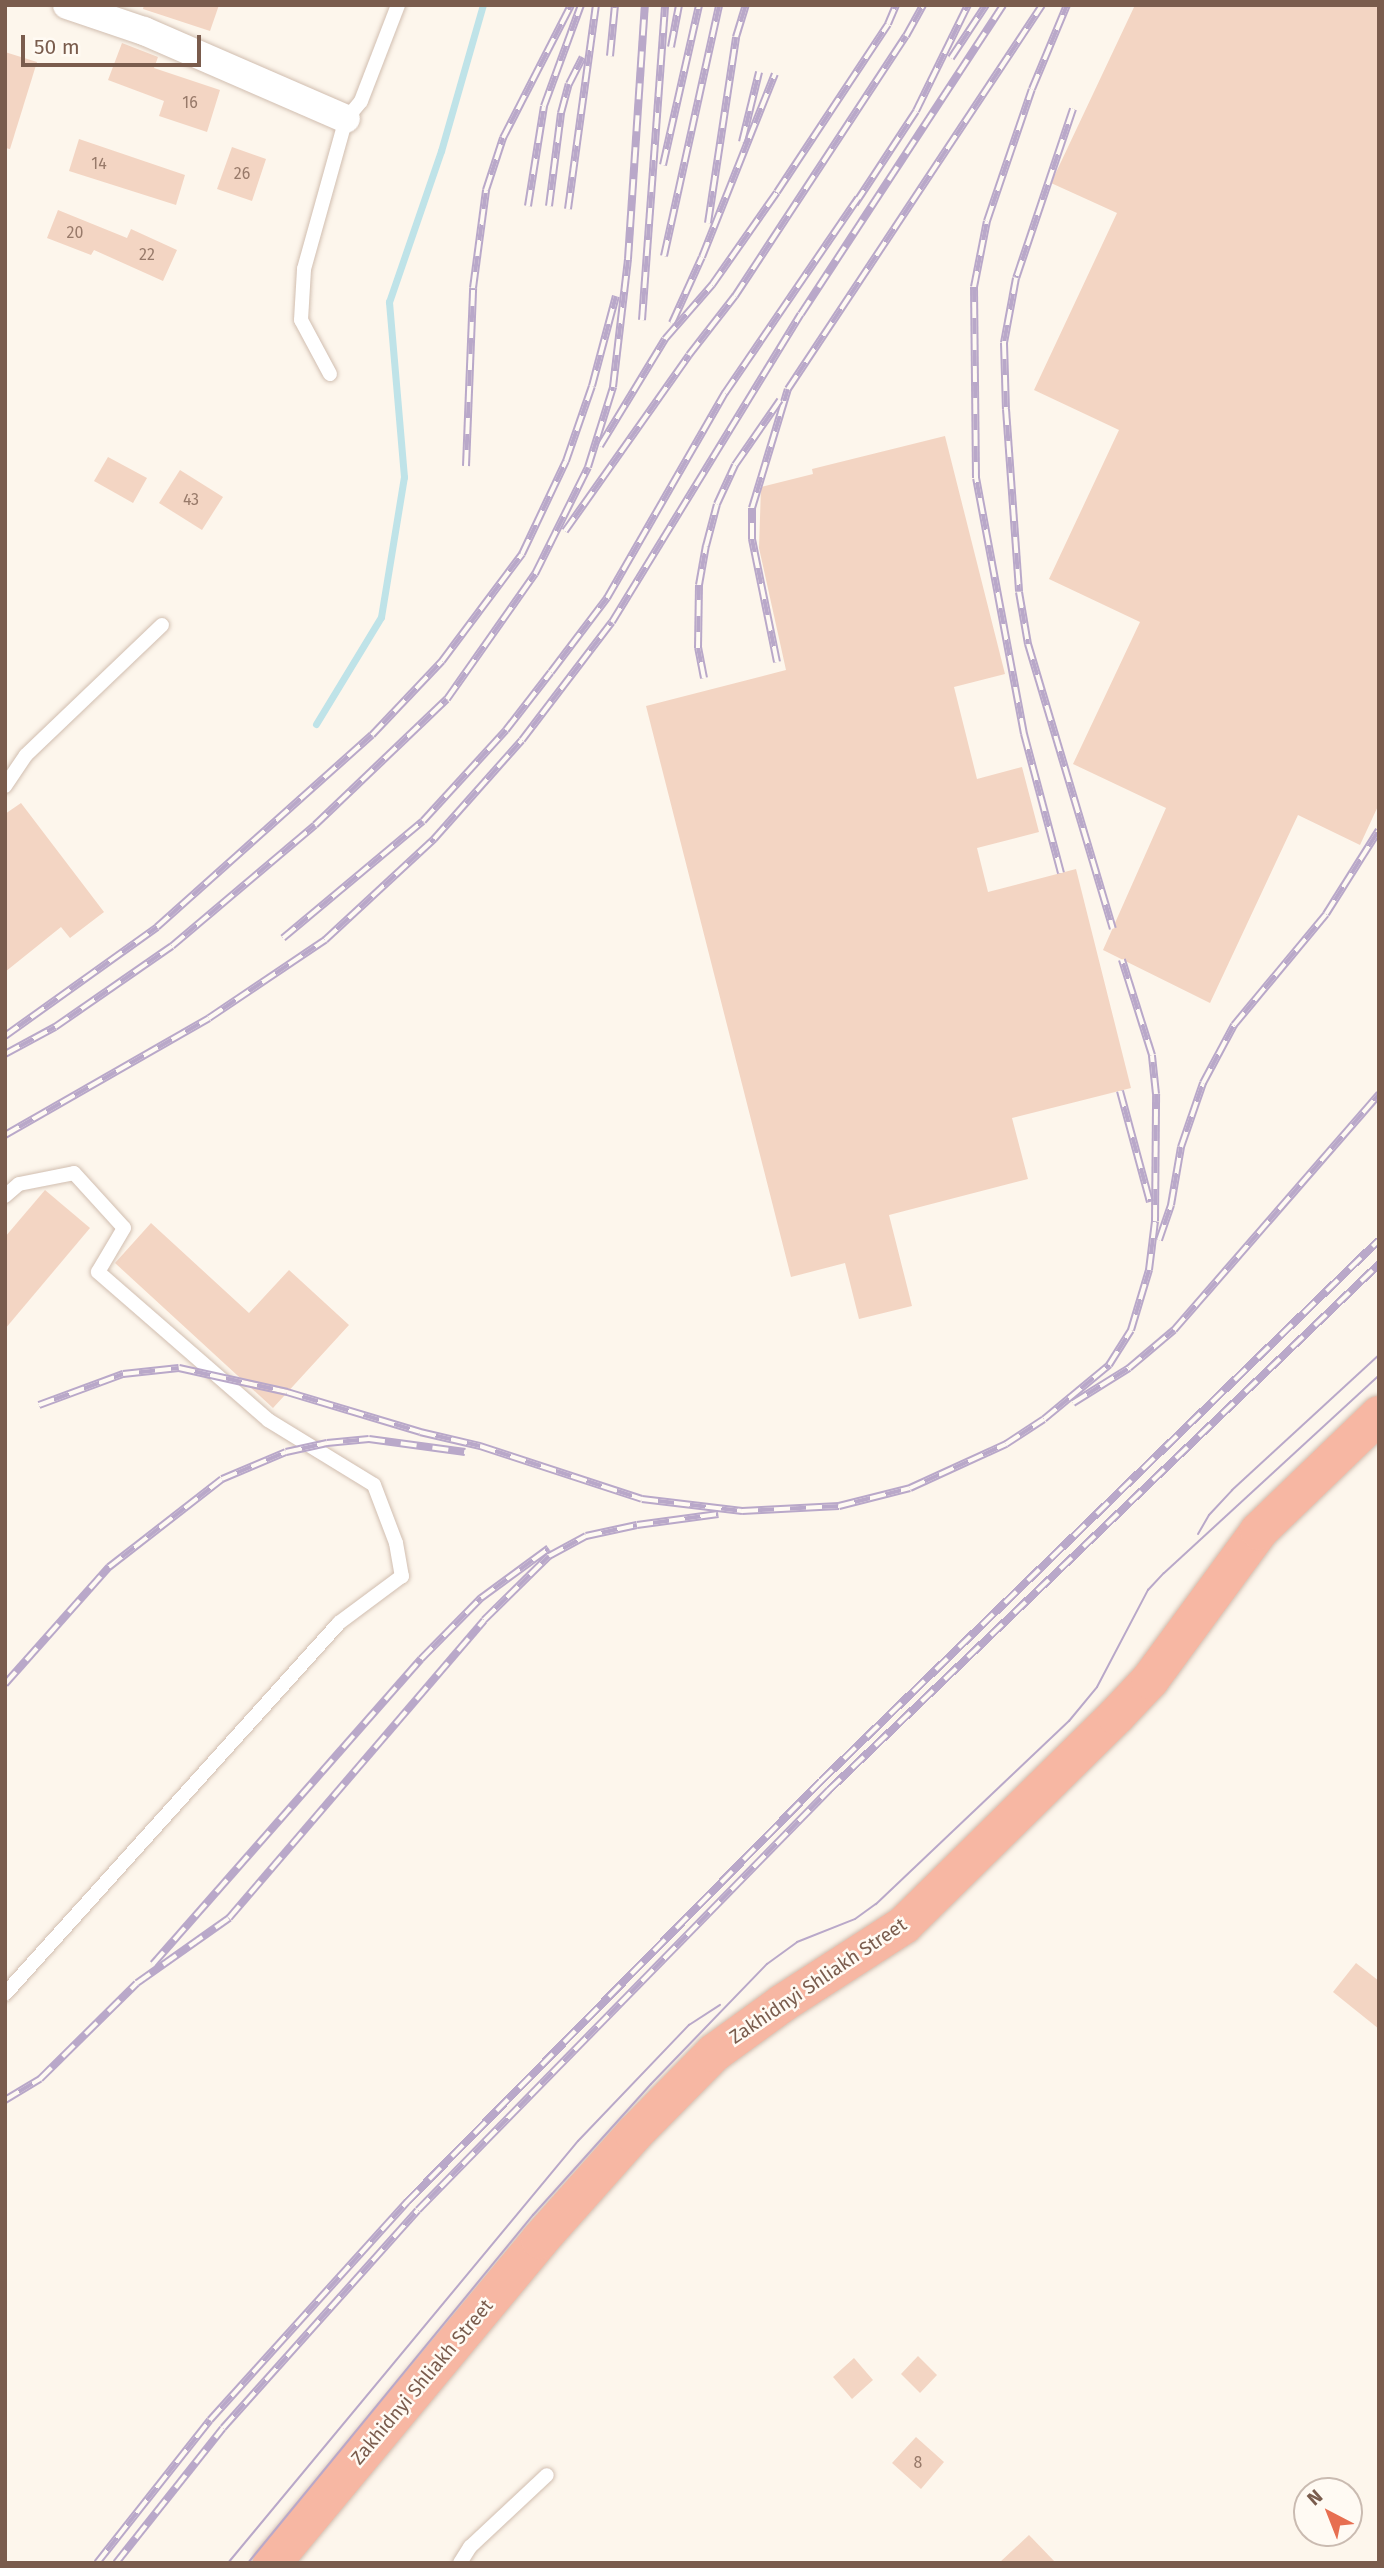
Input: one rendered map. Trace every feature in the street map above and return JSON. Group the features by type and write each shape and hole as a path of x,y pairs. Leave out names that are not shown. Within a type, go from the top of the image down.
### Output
{"highway":[{"name":"Zakhidnyi Shliakh Street","path":"272,2563 540,2240 634,2134 714,2053 783,2003 904,1925 1150,1680 1259,1531 1379,1415"}],"street":[{"path":"67,5 144,31 346,119"}],"lane":[{"path":"330,374 301,320 304,269 346,119 361,101 398,5"},
{"path":"5,786 26,755 162,625"},
{"path":"5,1196 19,1184 74,1174 124,1228 98,1272 268,1420 374,1485 396,1543 402,1576 339,1623 5,1994"},
{"path":"460,2563 470,2547 547,2474"}],"building":[{"path":"144,5 219,5 210,31 143,9"},
{"path":"1135,5 1379,5 1379,804 1360,845 1298,815 1210,1003 1103,950 1166,808 1073,764 1140,622 1049,579 1119,430 1034,390 1117,213 1051,183"},
{"path":"122,43 158,57 154,68 220,90 207,132 159,116 164,101 108,80"},
{"path":"5,52 37,62 10,149 5,148"},
{"path":"79,139 185,175 176,205 69,171"},
{"path":"232,147 266,159 252,201 217,189"},
{"path":"58,210 127,238 131,229 177,250 163,281 94,250 91,255 47,238"},
{"path":"945,436 1005,674 954,687 977,779 1022,767 1039,832 977,848 988,892 1076,869 1131,1088 1012,1118 1028,1179 889,1215 912,1306 859,1319 845,1263 791,1277 646,706 786,670 759,548 761,487 813,474 812,469"},
{"path":"108,457 147,478 133,503 94,481"},
{"path":"180,470 223,497 202,530 159,503"},
{"path":"21,803 104,912 70,938 61,927 5,972 5,814"},
{"path":"45,1190 90,1228 5,1329 5,1237"},
{"path":"151,1223 249,1313 289,1270 349,1325 273,1408 115,1263"},
{"path":"1356,1963 1379,1981 1379,2029 1333,1992"},
{"path":"918,2356 937,2375 920,2393 901,2374"},
{"path":"854,2358 873,2380 852,2399 833,2377"},
{"path":"916,2437 944,2462 921,2489 892,2463"},
{"path":"1029,2535 1056,2563 999,2563"}],"waterway":[{"path":"316,724 381,617 404,477 389,302 441,151 483,5"}],"tram line":[{"path":"1198,1534 1209,1515 1232,1490 1379,1355"},
{"path":"248,2563 533,2215 651,2084 767,1964 797,1942 855,1919 876,1904 1069,1721 1097,1687 1148,1590 1379,1375"},
{"path":"228,2563 578,2141 689,2025 720,2005"}],"railway":[{"path":"466,466 473,288 486,190 503,138 571,5"},
{"path":"528,206 544,106 581,5"},
{"path":"568,209 596,5"},
{"path":"610,56 615,5"},
{"path":"5,1054 55,1027 172,946 315,825 447,699 535,574 588,467 613,387 628,259 645,5"},
{"path":"642,320 665,5"},
{"path":"671,47 679,5"},
{"path":"663,165 699,5"},
{"path":"664,256 719,5"},
{"path":"708,223 736,37 746,5"},
{"path":"600,446 665,339 712,285 777,192 888,24 896,5"},
{"path":"565,531 689,355 735,296 906,36 923,5"},
{"path":"855,204 916,111 968,5"},
{"path":"951,58 986,5"},
{"path":"5,1135 209,1018 325,940 434,839 522,740 612,622 801,314 1003,5"},
{"path":"777,662 752,539 752,508 788,389 1042,5"},
{"path":"1061,873 1024,734 976,478 974,287 987,221 1032,89 1067,5"},
{"path":"549,206 561,113 569,84 583,57"},
{"path":"742,142 759,72"},
{"path":"672,323 702,257 775,74"},
{"path":"1073,109 1016,278 1004,343 1006,409 1019,592 1028,644 1113,929"},
{"path":"283,938 423,821 506,730 607,598 725,393 858,198"},
{"path":"5,1036 157,927 372,735 442,661 522,554 566,461 592,386 616,296"},
{"path":"704,678 698,648 699,585 717,504 735,465 780,400"},
{"path":"1159,1240 1171,1205 1181,1147 1203,1083 1234,1025 1326,914 1379,830"},
{"path":"39,1405 123,1374 179,1368 287,1392 420,1432 480,1446 642,1499 742,1511 839,1506 910,1488 1006,1444 1044,1419 1109,1365 1131,1330 1149,1270 1155,1221 1156,1094 1152,1055 1122,960"},
{"path":"1120,1091 1150,1202"},
{"path":"1073,1403 1129,1368 1174,1330 1379,1094"},
{"path":"97,2563 210,2420 407,2202 821,1781 1379,1240"},
{"path":"116,2563 223,2428 418,2210 829,1790 1379,1264"},
{"path":"5,1684 109,1567 222,1479 286,1452 327,1443 369,1439 465,1452"},
{"path":"5,2100 40,2079 137,1983 229,1918 484,1620 549,1556 586,1536 637,1525 718,1514"},
{"path":"153,1964 421,1659 481,1598 549,1548"}]}
